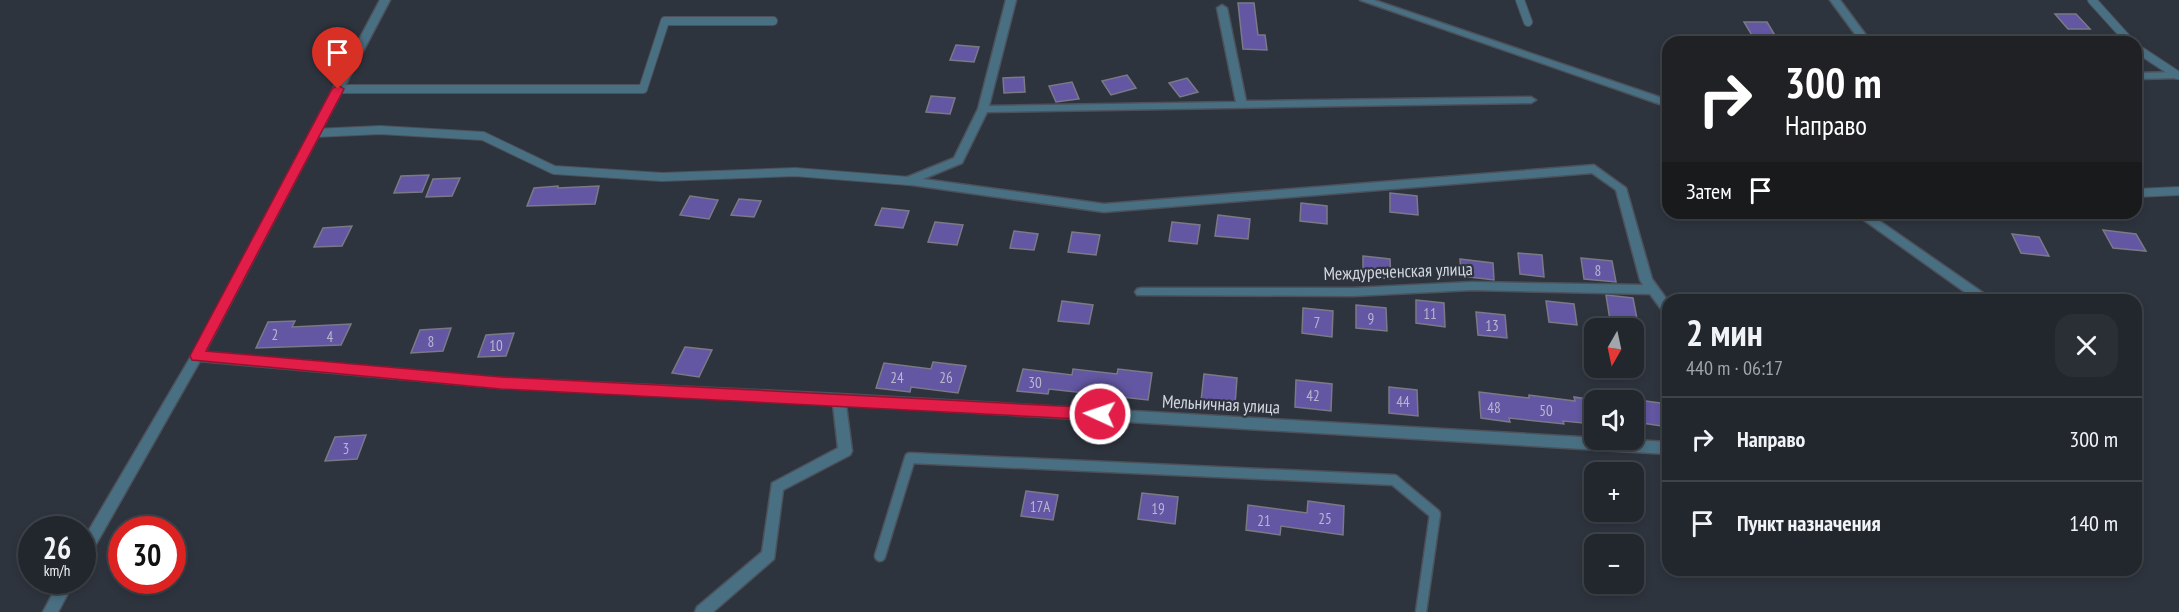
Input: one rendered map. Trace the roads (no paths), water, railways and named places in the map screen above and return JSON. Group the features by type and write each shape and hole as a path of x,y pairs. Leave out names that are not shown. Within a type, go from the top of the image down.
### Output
{"street":[{"path":"96,532 197,356 385,0"},
{"path":"909,181 958,160 983,109 1011,0"},
{"path":"1365,0 1662,102"},
{"path":"1834,0 1861,36"},
{"path":"1222,8 1242,105"},
{"path":"2142,76 2178,75"},
{"path":"983,109 1531,100"},
{"path":"909,181 1104,208 1594,169 1621,188 1646,280 1662,301"},
{"path":"1869,219 1976,294"},
{"name":"Междуреченская улица","path":"1141,291 1353,292 1472,286 1655,290"},
{"name":"Мельничная улица","path":"197,356 501,383 839,399 1662,448"},
{"path":"702,612 769,555 777,487 845,451 839,399"},
{"path":"50,612 60,594"}],"lane":[{"path":"1520,0 1527,22"},
{"path":"2092,0 2125,36"},
{"path":"338,89 643,89 665,21 772,21"},
{"path":"2142,52 2178,75"},
{"path":"315,133 380,130 483,136 554,170 663,177 795,172 909,181"},
{"path":"2142,193 2179,191"},
{"path":"880,556 910,458 1394,480 1435,514 1421,612"}]}
